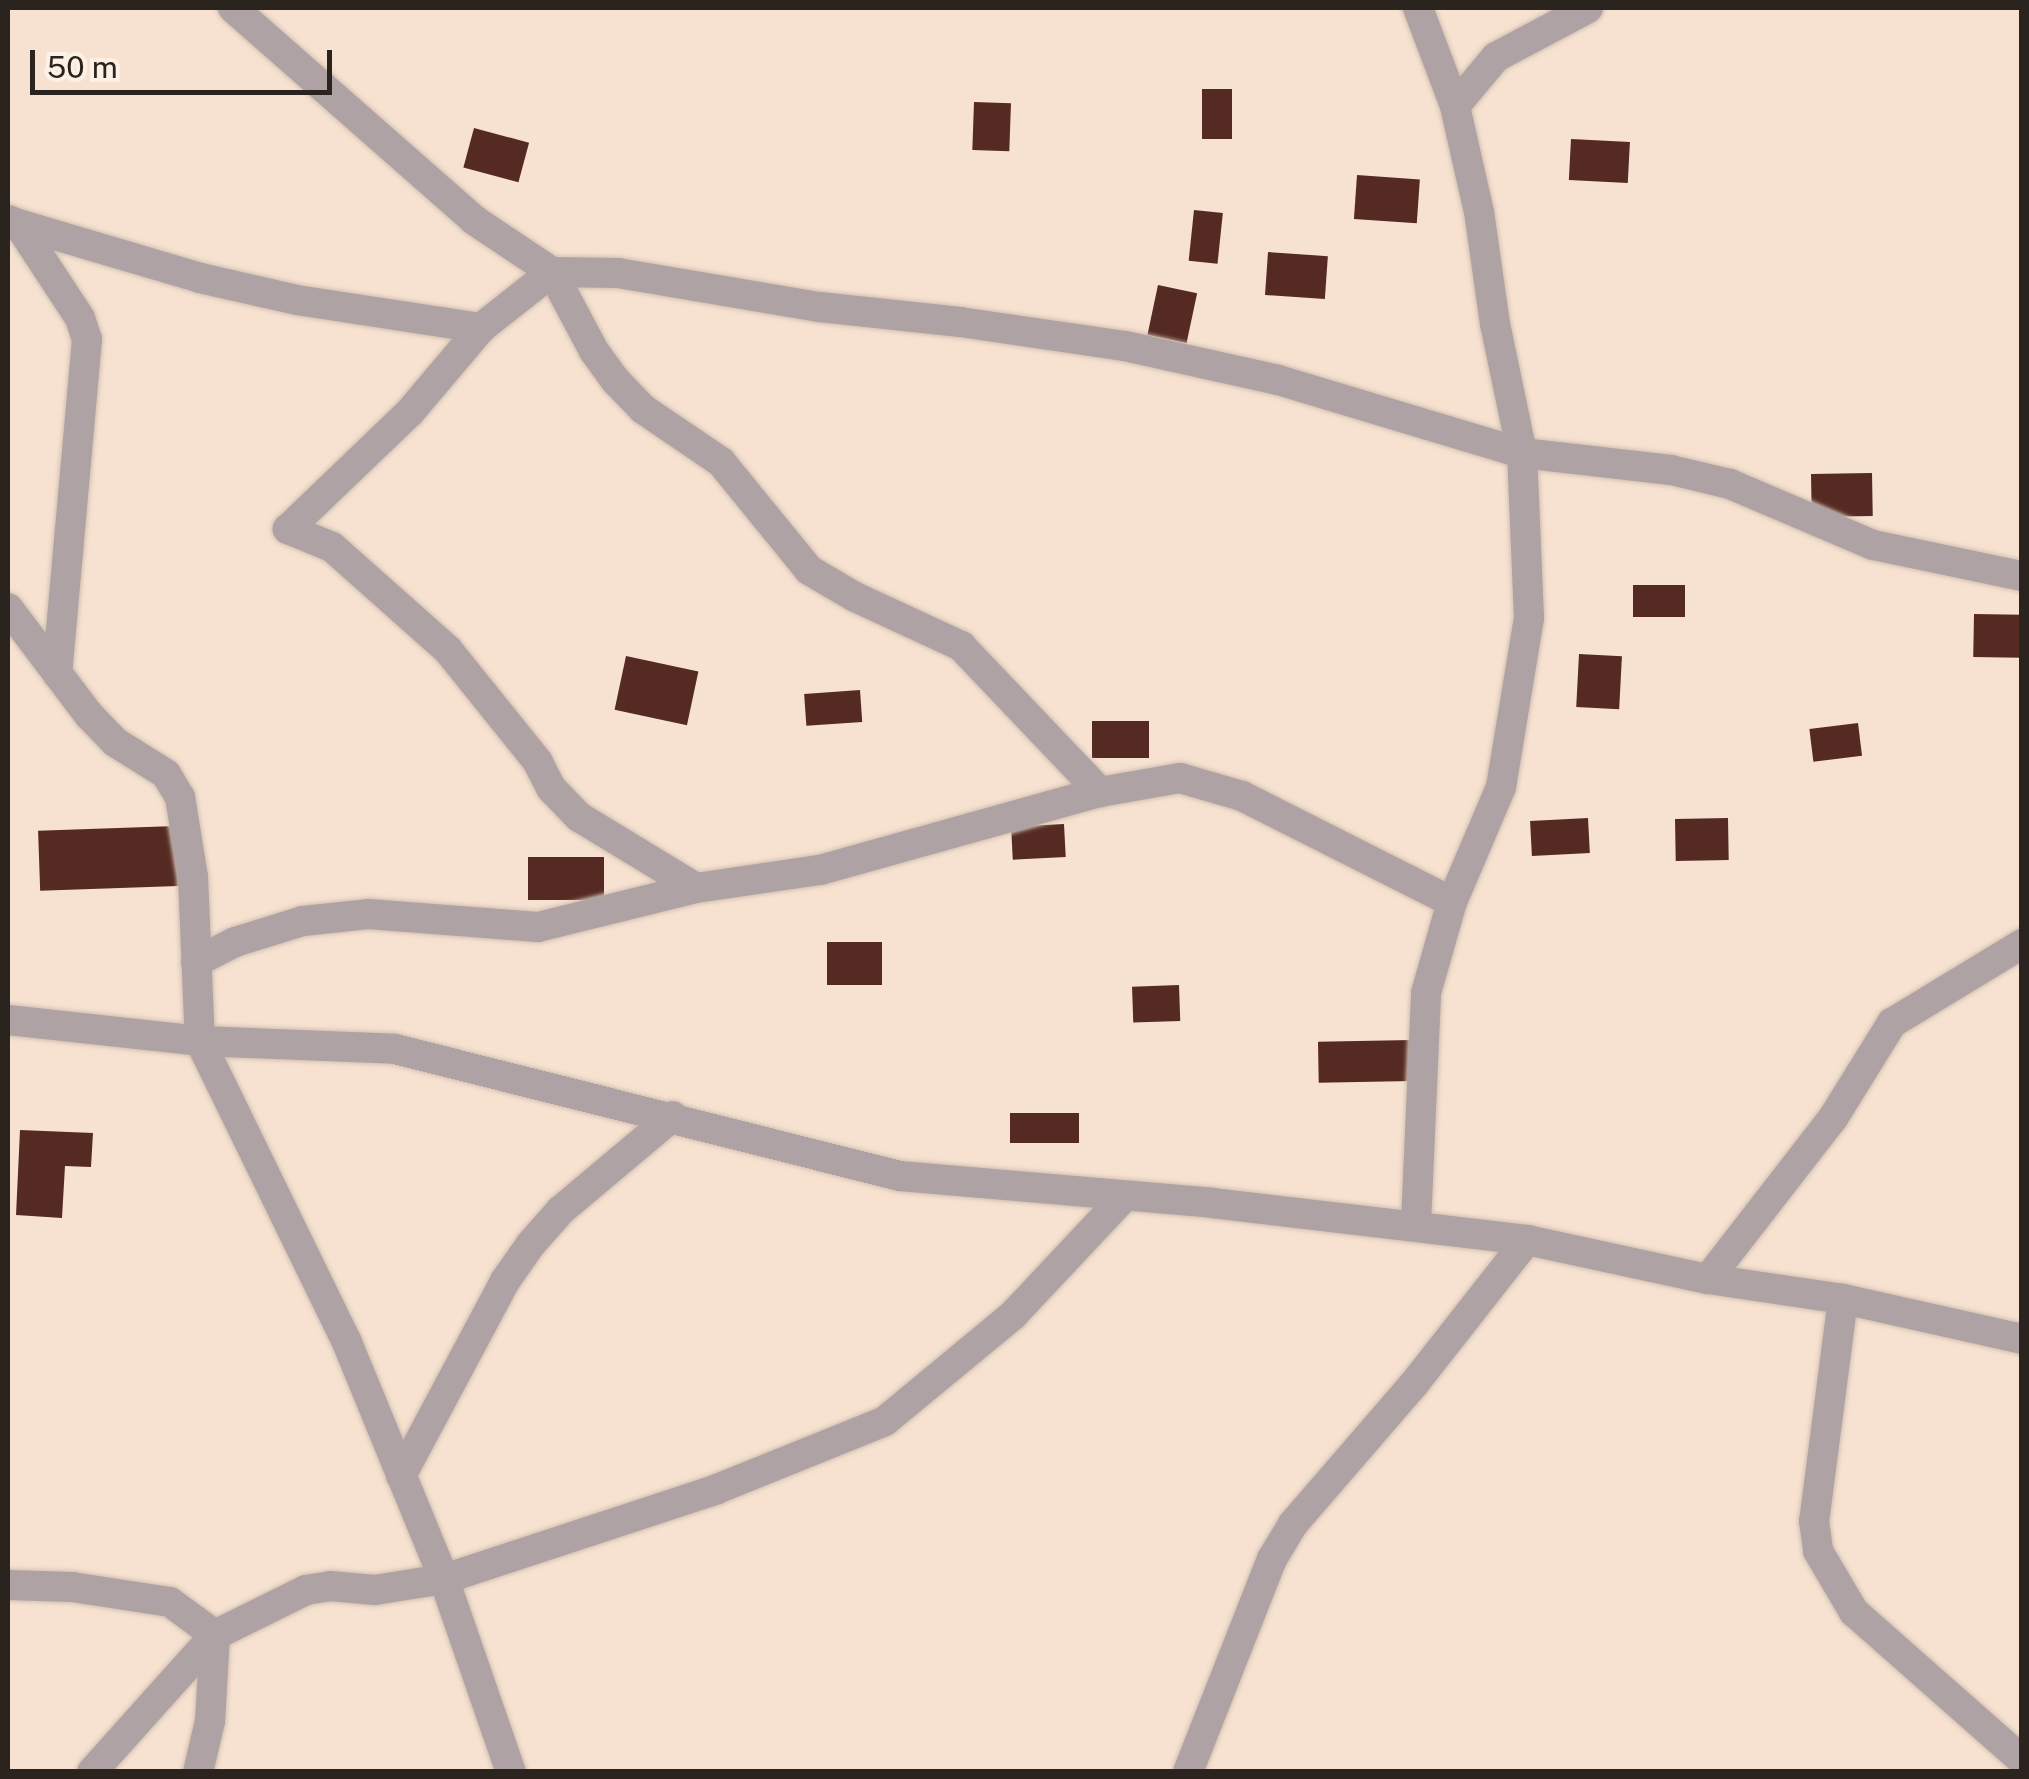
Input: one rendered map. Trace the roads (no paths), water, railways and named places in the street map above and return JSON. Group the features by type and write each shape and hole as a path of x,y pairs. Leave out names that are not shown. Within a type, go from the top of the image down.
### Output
{"street":[{"path":"232,8 474,220 552,272 594,351 616,381 643,409 722,462 809,570 855,597 961,646 1100,792"},
{"path":"1416,1224 1426,992 1452,902 1501,786 1529,618 1522,454 1454,106 1418,8"},
{"path":"1454,106 1496,56 1588,8"},
{"path":"13,222 200,278 297,300 481,328"},
{"path":"13,222 80,318 88,348 60,604 57,674"},
{"path":"696,888 579,818 550,788 526,747 448,650 332,547 288,528 410,412 481,328 552,272 618,272 820,307 1125,346 1278,380 1522,454 1671,470 1712,480 1872,545 2022,576"},
{"path":"8,608 115,742 166,774 180,797 193,877 200,1042 346,1340 444,1579 511,1772"},
{"path":"196,962 270,929 368,914 538,927 696,888 820,870 1100,792 1180,778 1242,796 1452,902"},
{"path":"1708,1279 1823,1132 1892,1023 2022,944"},
{"path":"8,1020 200,1042 395,1050 673,1116 900,1176 1416,1224 1528,1240 1708,1279 1843,1299 2022,1339"},
{"path":"402,1476 505,1281 531,1244 561,1210 673,1116"},
{"path":"92,1772 215,1635 306,1590 330,1586 375,1590 444,1579 716,1490 884,1421 1013,1315 1123,1198"},
{"path":"1188,1772 1272,1559 1293,1524 1414,1384 1528,1240"},
{"path":"1843,1299 1814,1520 1818,1551 1854,1612 2022,1760"},
{"path":"8,1585 72,1587 170,1602 215,1635"},
{"path":"198,1772 210,1721 215,1635"}]}
